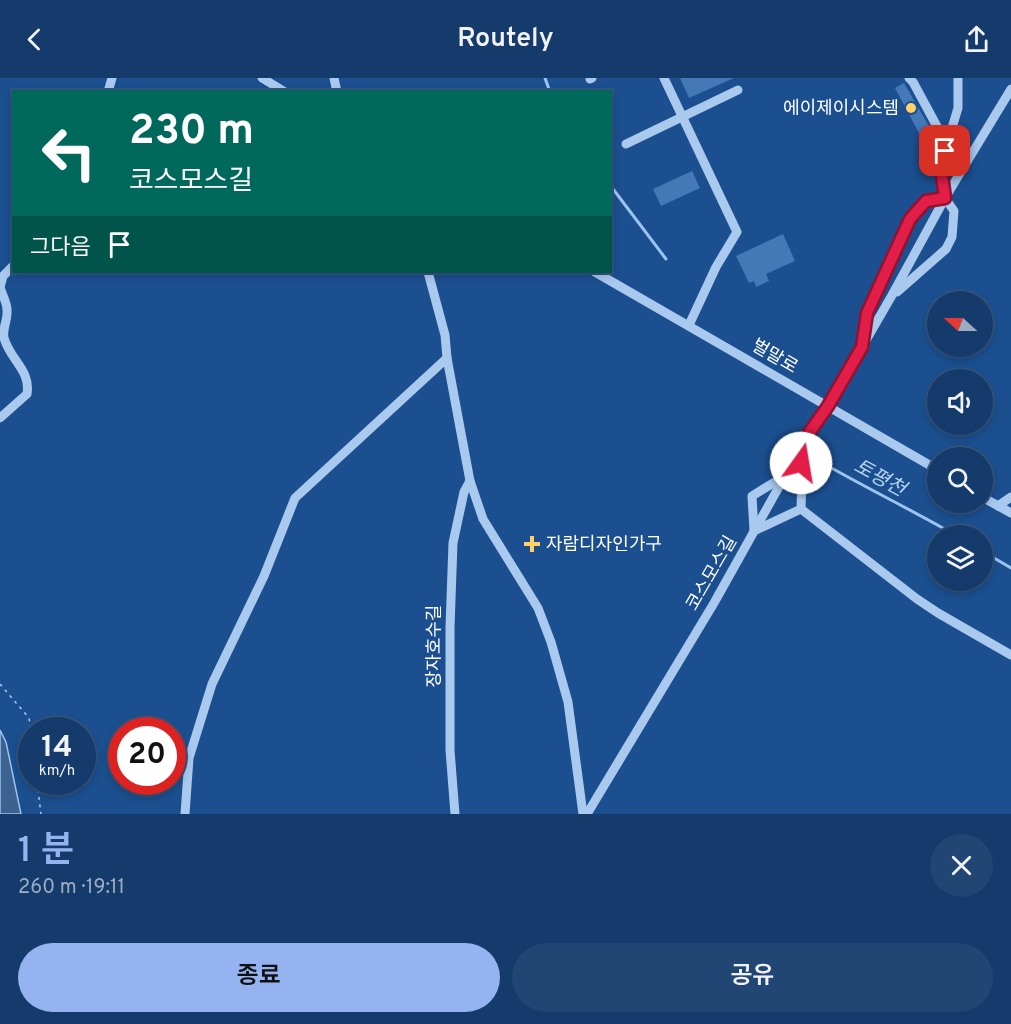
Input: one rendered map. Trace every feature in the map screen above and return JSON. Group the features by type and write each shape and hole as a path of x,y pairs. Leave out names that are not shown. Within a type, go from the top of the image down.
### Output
{"street":[{"path":"262,78 282,90"},
{"path":"664,78 737,232 716,267 689,325"},
{"path":"909,78 913,81 947,145"},
{"name":"코스모스길","path":"891,297 950,244 954,211 945,198 942,175 947,145 958,108 958,78"},
{"name":"코스모스길","path":"585,814 714,603 809,433 828,406 945,198 1011,89"},
{"path":"626,144 738,90"},
{"name":"코스모스길","path":"862,347 867,313 910,219 926,201 945,198"},
{"path":"0,418 27,394 29,385 25,372 12,355 3,334 8,311 0,287 3,276 12,267"},
{"path":"428,273 445,334 447,358 470,482 483,519 538,608 550,642 568,702 585,814"},
{"name":"벌말로","path":"597,273 927,464"},
{"path":"185,814 189,758 212,684 264,576 295,498 447,358"},
{"path":"800,451 801,509"},
{"path":"785,476 752,496 754,531 801,509"},
{"name":"장자호수길","path":"455,814 450,739 453,543 464,492 470,482"},
{"path":"998,506 1011,497"},
{"path":"993,503 1011,513"},
{"path":"801,509 924,604 1011,655"}],"path":[{"path":"0,684 28,717"},
{"path":"39,795 41,814"}],"water":[{"path":"0,730 6,742 21,814 0,814"}],"building":[{"path":"680,78 734,78 689,98"},
{"path":"904,83 938,142 927,148 895,88"},
{"path":"692,171 700,188 661,206 653,189"},
{"path":"783,234 795,261 766,274 769,281 756,287 754,281 749,283 736,256"}],"waterway":[{"name":"토평천","path":"545,78 549,90"},
{"name":"토평천","path":"612,188 666,259"},
{"name":"토평천","path":"821,462 937,525"},
{"name":"토평천","path":"993,557 1011,568"}],"place":[{"name":"에이제이시스템","path":"911,108"},
{"name":"자람디자인가구","path":"532,544"}],"route":[{"path":"801,463 800,451 809,433 828,406 862,347 867,313 910,219 926,201 945,198 942,183 945,151"}]}
